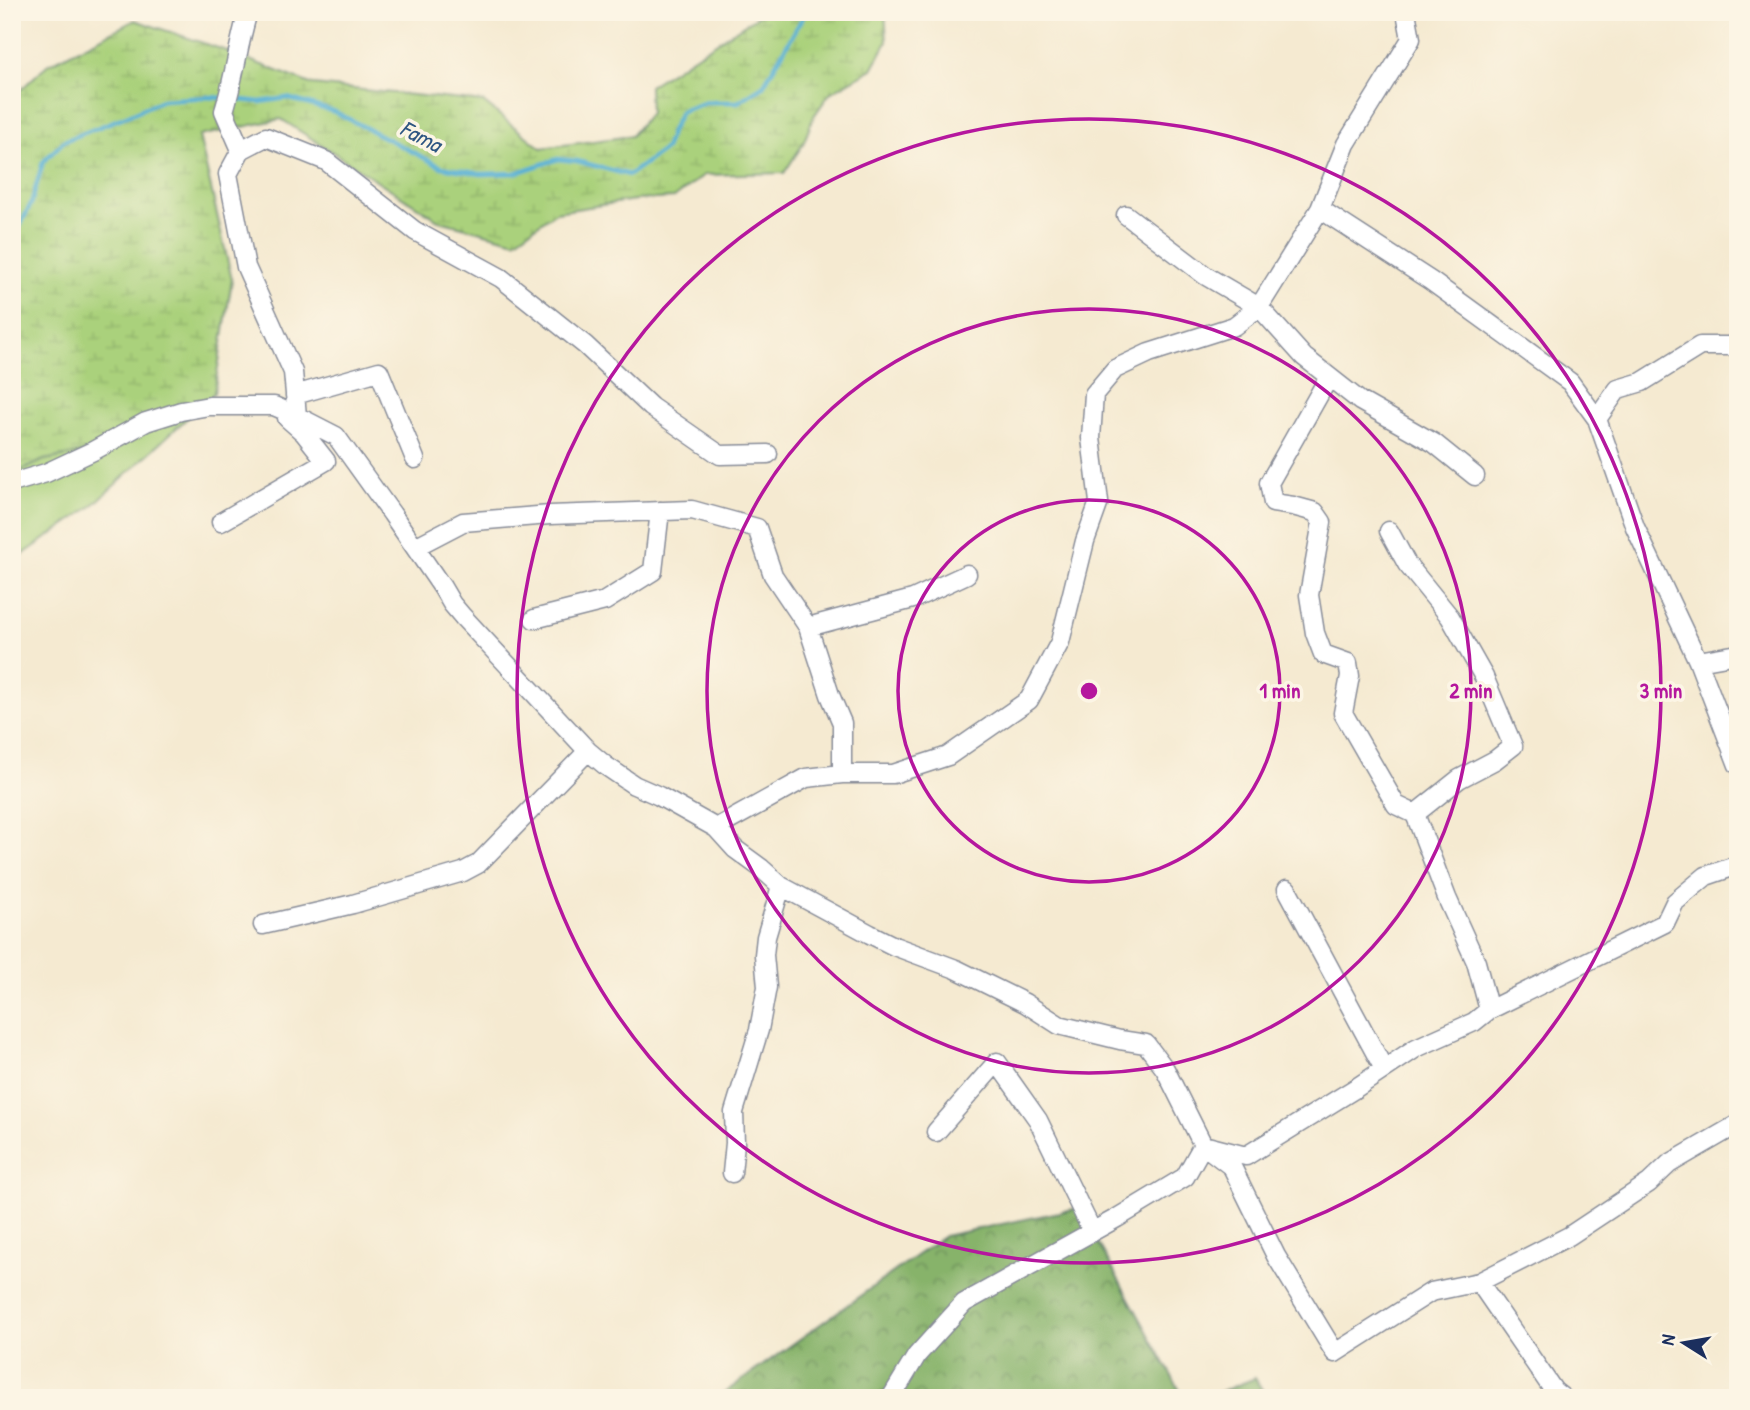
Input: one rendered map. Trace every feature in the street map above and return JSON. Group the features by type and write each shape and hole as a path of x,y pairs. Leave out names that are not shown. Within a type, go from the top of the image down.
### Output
{"street":[{"path":"241,150 223,111 232,86 248,12"},
{"path":"716,828 806,778 842,774 893,774 948,756 1029,700 1060,642 1099,502 1091,438 1094,394 1115,369 1149,353 1234,326 1259,307 1320,209 1346,144 1410,39 1406,12"},
{"path":"297,416 293,372 246,267 228,174 241,150 266,137 326,161 415,231 501,278 585,345 651,407 720,455 768,454"},
{"path":"1320,209 1431,281 1570,382 1597,419 1635,527 1698,661 1738,765"},
{"path":"1126,215 1206,276 1259,307 1304,357 1360,401 1434,443 1475,476"},
{"path":"1597,419 1618,389 1642,382 1700,346 1738,346"},
{"path":"295,395 379,371 415,459"},
{"path":"1329,377 1269,483 1273,503 1315,512 1322,522 1309,595 1315,633 1323,654 1348,663 1350,676 1343,713 1396,804 1415,814 1447,898 1476,962 1489,1010"},
{"path":"12,483 46,473 146,422 209,406 274,407 336,436 452,604 588,751 606,766 634,785 716,828 735,849 781,886 870,934 956,969 1025,1003 1059,1025 1146,1044 1165,1069 1203,1144 1232,1167 1276,1256 1335,1353 1431,1292 1479,1282 1569,1236 1649,1183 1669,1164 1738,1124"},
{"path":"221,522 326,461 304,433 274,407"},
{"path":"415,547 463,522 550,514 692,510 757,528 773,575 808,627 842,723 842,774"},
{"path":"534,619 605,601 653,571 660,511"},
{"path":"1389,531 1407,564 1450,617 1484,677 1513,746 1495,760 1459,779 1415,814"},
{"path":"808,627 913,599 967,574"},
{"path":"1698,661 1738,654"},
{"path":"263,925 353,904 463,873 478,864 588,751"},
{"path":"1203,1144 1246,1156 1416,1048 1474,1022 1489,1010 1665,923 1675,902 1706,876 1738,865"},
{"path":"732,1174 734,1112 759,1030 767,987 764,955 766,937 781,886"},
{"path":"1287,889 1384,1069"},
{"path":"936,1132 997,1062 1038,1120 1092,1231"},
{"path":"891,1398 917,1355 964,1303 1185,1177 1203,1144"},
{"path":"1479,1282 1554,1391 1563,1398"}],"green space":[{"path":"764,12 885,12 887,42 872,69 830,93 814,116 803,144 784,173 704,175 674,198 635,200 556,212 515,241 440,221 281,119 199,136 232,280 214,393 198,408 93,451 44,460 12,475 12,98 47,65 135,20 224,50 313,85 483,102 541,148 631,136 650,113 649,86"},
{"path":"198,408 91,507 12,562 12,475 44,460 93,451"},
{"path":"1079,1208 1184,1398 717,1398 944,1236"},
{"path":"1255,1378 1267,1398 1205,1398"}],"waterway":[{"name":"Fama","path":"232,99 260,102 287,98 335,112 442,167 481,174 515,173 558,159 577,161 629,175 665,149 681,111 707,102 738,102 763,86 806,12"},
{"name":"Fama","path":"12,241 31,204 43,162 64,141 162,100 223,98"}]}
